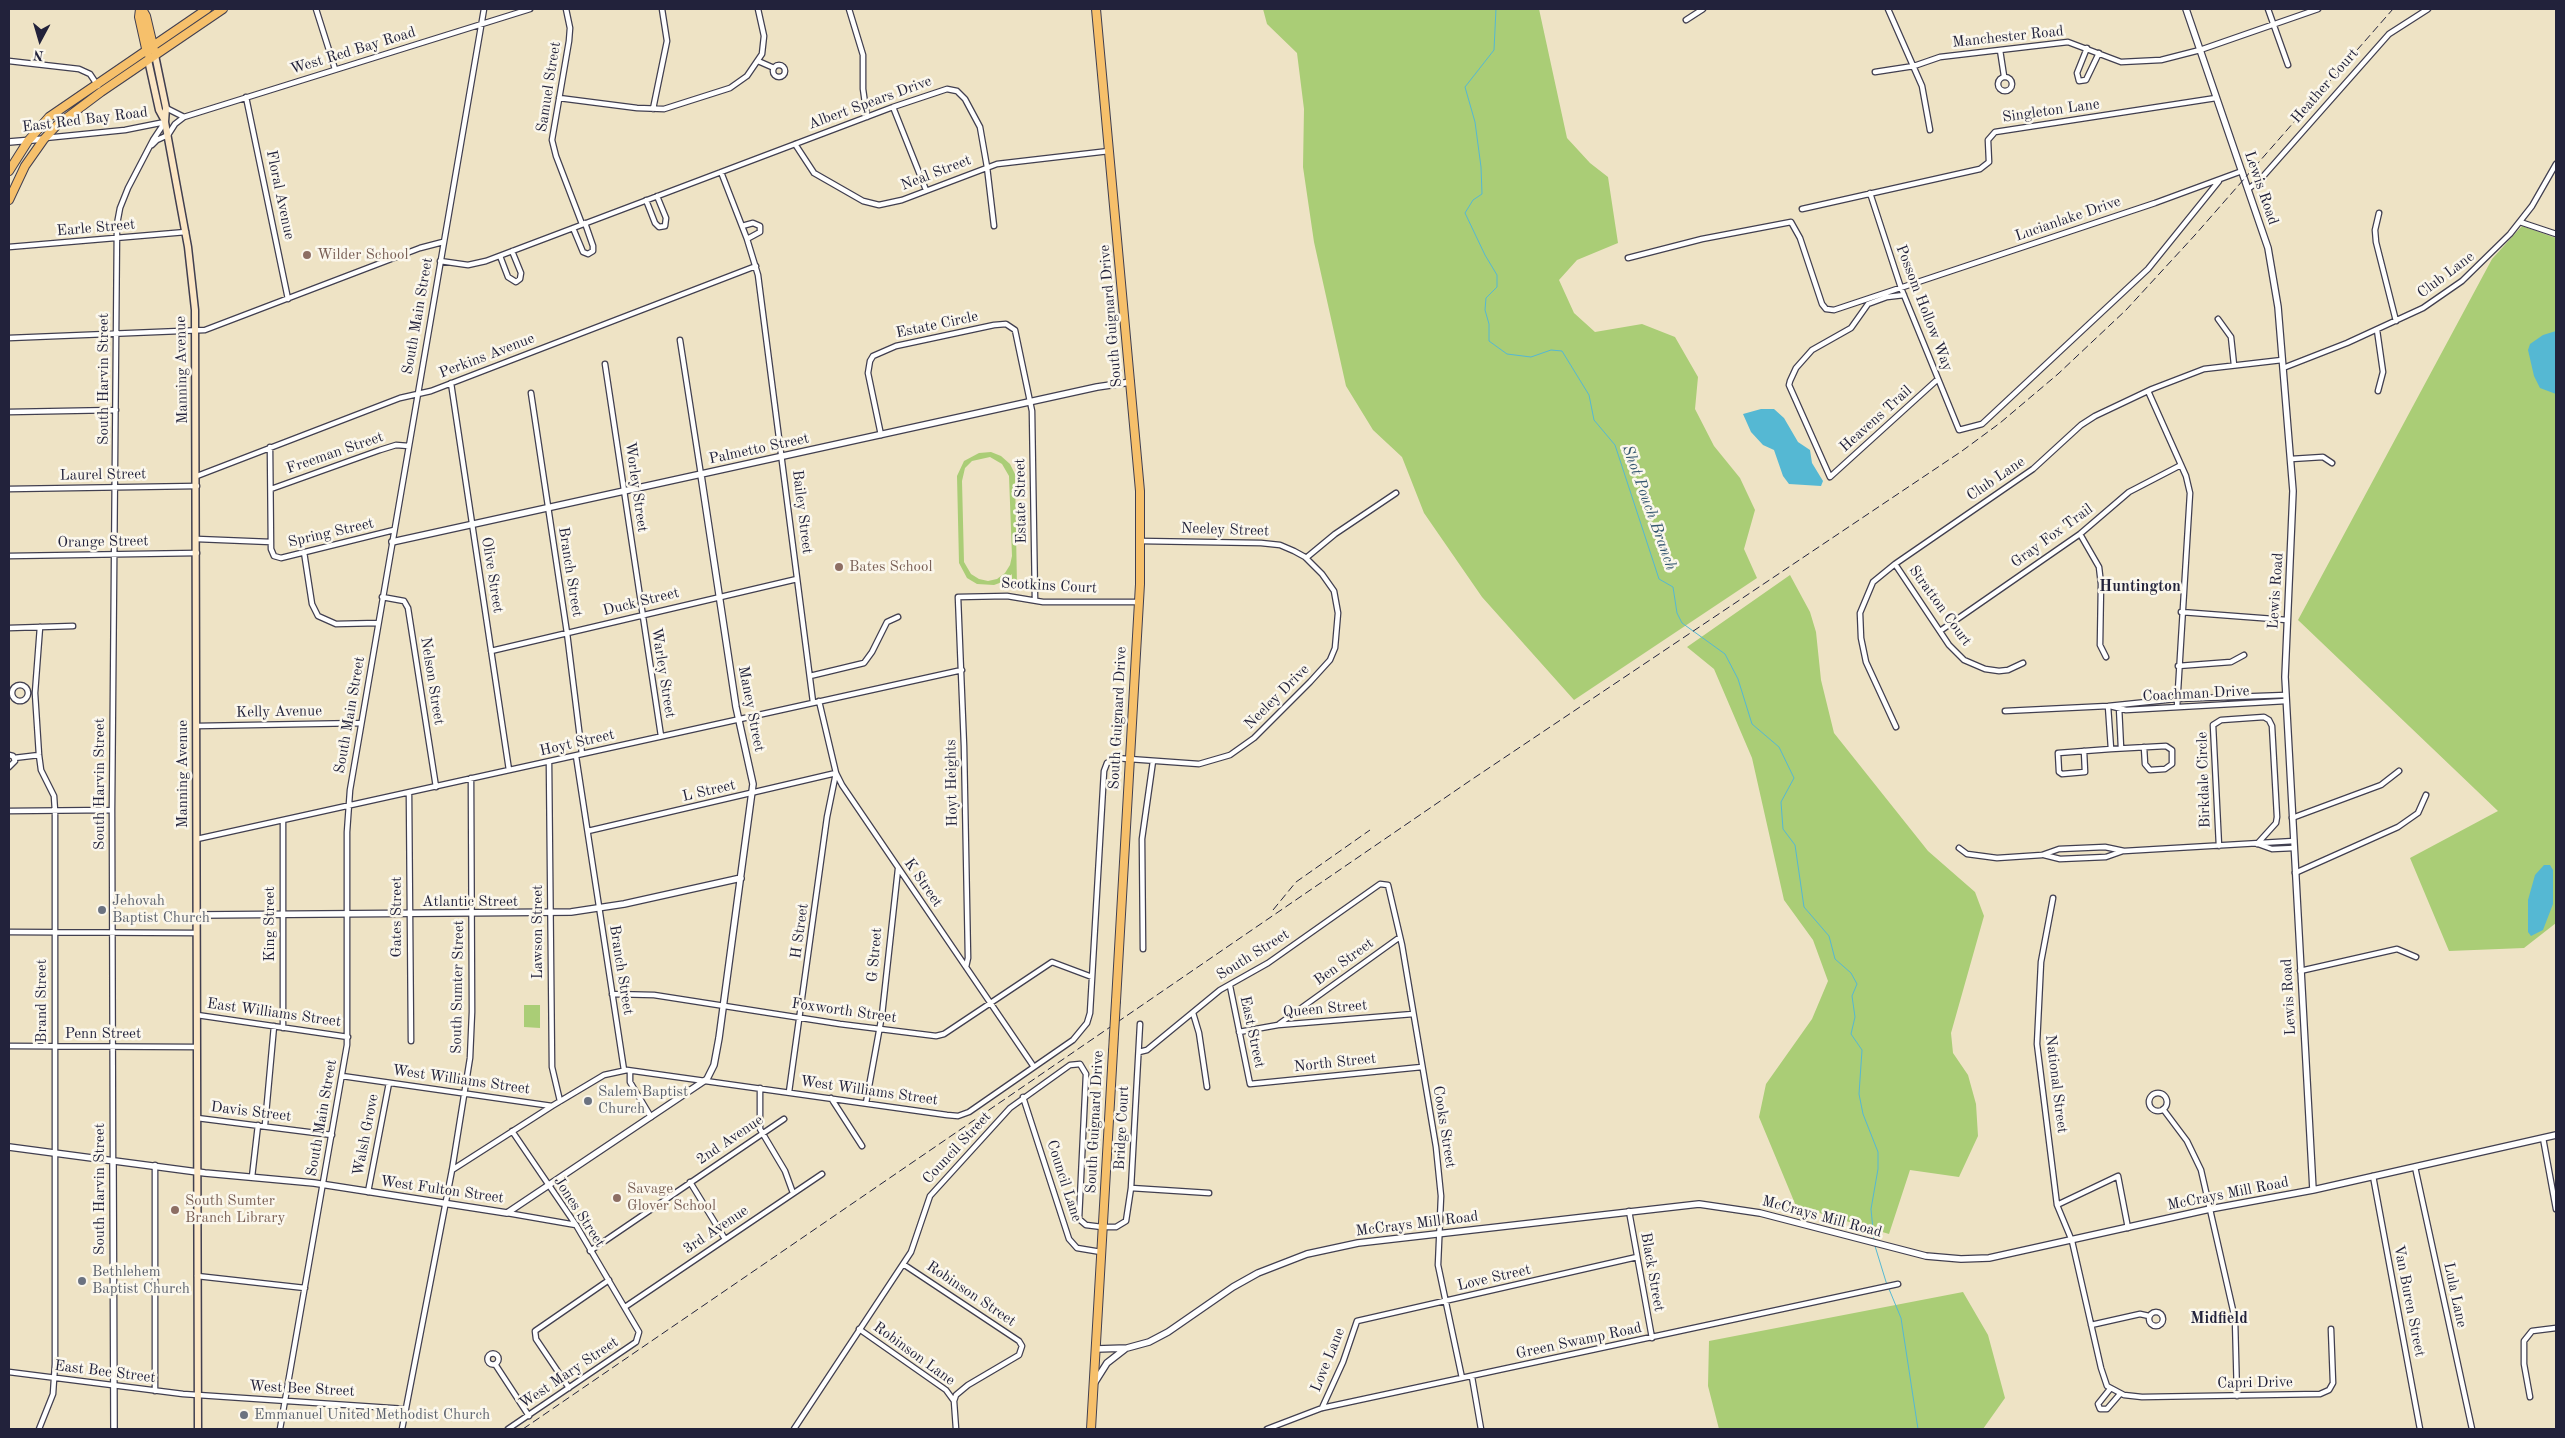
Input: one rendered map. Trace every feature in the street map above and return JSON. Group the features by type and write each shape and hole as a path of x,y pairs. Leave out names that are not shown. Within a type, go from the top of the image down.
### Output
{"main road":[{"name":"Manning Avenue","path":"141,9 146,16 149,47 166,108 165,122"},
{"path":"9,172 28,141 49,117 96,83 207,9"},
{"path":"9,200 18,177 44,138 64,119 223,9"},
{"name":"South Guignard Drive","path":"1092,1429 1139,602 1140,541 1140,491 1131,382 1096,9"},
{"name":"Manning Avenue","path":"152,57 159,110 165,122 168,135 186,232 196,330 198,1429"}],"street":[{"path":"316,9 335,70"},
{"name":"South Main Street","path":"280,1429 348,1036 348,807 382,597 484,9"},
{"name":"West Red Bay Road","path":"184,117 530,9"},
{"name":"Samuel Street","path":"566,9 570,28 569,40 553,148 583,224"},
{"path":"653,109 667,41 662,9"},
{"path":"559,98 653,109 670,108 730,88 747,76 758,61 764,42 758,9"},
{"path":"849,9 863,55 863,89 867,117"},
{"path":"1686,20 1703,9"},
{"path":"1888,9 1924,92 1930,130"},
{"name":"Lewis Road","path":"2186,9 2242,171 2273,268 2291,459 2294,525 2287,620 2286,698 2313,1190"},
{"path":"2268,9 2288,65"},
{"name":"Manchester Road","path":"1875,72 1914,66 1940,57 2068,42 2087,48 2115,61 2135,64 2175,58 2318,9"},
{"name":"Heather Court","path":"2248,189 2258,181 2389,34 2428,9"},
{"path":"2087,48 2076,76 2079,81 2086,80 2099,53"},
{"path":"2000,50 2004,76"},
{"path":"9,61 79,69 90,74 101,92"},
{"path":"758,61 774,68"},
{"name":"Albert Spears Drive","path":"440,261 468,264 500,256 937,90 947,89 957,91 969,104 976,117 987,168 994,226"},
{"name":"Floral Avenue","path":"246,97 288,299"},
{"name":"Singleton Lane","path":"1802,209 1980,169 1989,162 1988,140 1995,132 2216,98"},
{"path":"894,107 926,190"},
{"path":"166,108 184,117 175,124 168,135"},
{"name":"East Red Bay Road","path":"9,142 125,130 165,122"},
{"name":"South Harvin Street","path":"114,1429 112,810 116,487 116,239 117,218 124,196 165,122"},
{"name":"South Harvin Street","path":"151,147 157,140 168,135"},
{"name":"Neal Street","path":"795,144 814,173 867,203 879,205 890,204 987,168 1019,160 1110,151"},
{"name":"Club Lane","path":"2283,368 2396,322 2435,301 2462,282 2496,250 2520,222 2556,164"},
{"name":"Lucianlake Drive","path":"1628,258 1786,221 1791,222 1796,228 1822,304 1826,309 1834,310 2242,171"},
{"name":"Bailey Street","path":"721,172 756,266 810,676 816,701"},
{"name":"Possom Hollow Way","path":"1870,193 1901,288 1959,430 1982,424 2148,269 2220,180"},
{"path":"646,200 655,223 659,226 664,226 666,218 658,196"},
{"path":"2379,213 2375,236 2396,322"},
{"path":"2520,222 2556,234"},
{"path":"742,226 753,223 760,226 760,232 747,239"},
{"path":"573,228 583,252 588,254 593,251 594,246 583,224"},
{"name":"Earle Street","path":"9,247 186,232"},
{"path":"9,338 207,329 420,248 444,242"},
{"path":"500,256 508,277 516,282 520,279 521,273 512,251"},
{"name":"Perkins Avenue","path":"197,476 270,447 451,383 756,266"},
{"name":"Heavens Trail","path":"1904,295 1886,297 1868,304 1851,328 1812,350 1796,368 1790,381 1789,385 1830,477 1938,379"},
{"path":"2218,319 2231,337 2234,365"},
{"name":"Estate Circle","path":"881,435 869,378 870,361 876,354 896,346 994,325 1010,326 1017,333 1030,402"},
{"path":"2377,330 2383,372 2378,390"},
{"name":"Maney Street","path":"680,340 719,597 739,719 752,778 753,793 714,1065 705,1081"},
{"name":"Club Lane","path":"1896,727 1866,662 1859,624 1864,601 1873,582 1895,564 2034,468 2088,420 2148,391 2204,369 2282,360"},
{"name":"Worley Street","path":"605,364 641,614"},
{"name":"Palmetto Street","path":"392,542 472,526 1030,402 1131,382"},
{"name":"Olive Street","path":"451,383 509,770"},
{"path":"2148,391 2181,465 2190,493 2177,707"},
{"name":"Branch Street","path":"531,393 567,633 582,754"},
{"name":"Estate Street","path":"1030,402 1035,600"},
{"path":"9,412 116,410"},
{"name":"Freeman Street","path":"271,489 396,445 409,446"},
{"path":"197,539 271,542 270,447"},
{"path":"2291,459 2323,457 2332,463"},
{"name":"Gray Fox Trail","path":"1940,630 2080,534 2130,492 2181,465"},
{"name":"Laurel Street","path":"9,489 197,486"},
{"path":"1306,558 1335,534 1396,493"},
{"name":"Spring Street","path":"271,542 271,552 274,556 281,558 394,530"},
{"path":"2080,534 2099,566 2101,584 2100,645 2106,658"},
{"name":"Neeley Street","path":"1140,541 1261,543 1280,545 1306,558"},
{"path":"304,552 312,604 318,616 336,624 378,623"},
{"name":"Orange Street","path":"9,556 197,553"},
{"name":"Neeley Drive","path":"1130,759 1199,764 1215,761 1238,751 1254,738 1330,660 1335,648 1337,635 1336,599 1322,574 1306,558"},
{"name":"Stratton Court","path":"1895,564 1956,654 1974,665 1999,671 2008,670 2023,663"},
{"name":"Duck Street","path":"491,650 797,579"},
{"name":"Scotkins Court","path":"958,597 1015,596 1035,600 1139,602"},
{"name":"Nelson Street","path":"382,597 404,601 408,608 436,787"},
{"name":"Hoyt Heights","path":"958,597 962,670 968,958 966,967"},
{"path":"2182,612 2287,620"},
{"name":"Warley Street","path":"641,614 661,736"},
{"path":"810,676 864,664 887,622 898,617"},
{"path":"9,628 73,626"},
{"name":"Brand Street","path":"39,1429 53,1394 55,1378 55,811 54,796 41,770 35,693 40,627"},
{"path":"2178,666 2231,662 2244,655"},
{"name":"Hoyt Street","path":"197,839 962,670"},
{"path":"28,693 35,693"},
{"name":"Coachman Drive","path":"2005,711 2108,706 2119,703 2176,699 2286,698"},
{"name":"Coachman Drive","path":"2108,706 2119,709 2177,707 2286,698"},
{"name":"K Street","path":"816,701 836,773 850,798 1034,1067"},
{"path":"2119,703 2122,748"},
{"path":"2108,706 2111,749"},
{"name":"Birkdale Circle","path":"2219,846 2213,725 2221,720 2264,717 2270,720 2272,726 2277,817 2276,823 2257,844"},
{"name":"Kelly Avenue","path":"197,726 361,723"},
{"path":"2084,751 2085,772 2062,774 2059,772 2058,754 2084,751 2122,748 2144,747 2166,746 2172,750 2172,764 2165,768 2150,770 2145,764 2144,747"},
{"path":"9,755 14,758 40,755"},
{"name":"Branch Street","path":"576,756 624,1070"},
{"path":"9,767 14,763 14,758"},
{"name":"West Williams Street","path":"342,1076 552,1106 604,1074 624,1070 958,1116 969,1112 1069,1044 1084,1029 1089,1019 1104,771 1110,759 1130,759"},
{"path":"1143,949 1141,848 1153,761"},
{"name":"Lawson Street","path":"549,762 552,1066 560,1101"},
{"path":"2292,818 2381,785 2399,771"},
{"name":"L Street","path":"588,831 836,773"},
{"name":"H Street","path":"789,1092 827,817 836,773"},
{"name":"South Sumter Street","path":"402,1429 446,1205 465,1093 471,1041 471,778"},
{"name":"Gates Street","path":"409,793 411,1041"},
{"path":"2295,873 2398,827 2418,812 2426,795"},
{"path":"9,811 112,810"},
{"name":"King Street","path":"282,821 283,1028"},
{"path":"1959,848 1967,854 1997,858 2042,855 2060,849 2105,847 2124,851 2294,841"},
{"path":"2257,844 2272,849 2294,848"},
{"path":"2042,855 2060,860 2106,857 2124,851"},
{"name":"G Street","path":"866,1103 879,1029 898,869"},
{"name":"Atlantic Street","path":"197,915 551,913 599,908 741,878"},
{"name":"Cooks Street","path":"1384,883 1388,885 1400,937 1440,1176 1438,1265 1462,1378"},
{"name":"South Street","path":"1139,1052 1147,1050 1211,996 1249,976 1384,883"},
{"name":"National Street","path":"2053,898 2040,962 2036,1038 2057,1205 2072,1241"},
{"path":"9,932 196,933"},
{"name":"Ben Street","path":"1278,1025 1400,937"},
{"path":"2300,971 2389,950 2402,950 2416,957"},
{"name":"Foxworth Street","path":"612,994 645,994 879,1029 941,1035 1052,962 1092,977"},
{"name":"East Street","path":"1230,986 1250,1084"},
{"path":"1193,1013 1200,1033 1207,1087"},
{"name":"Queen Street","path":"1239,1032 1278,1025 1413,1014"},
{"name":"East Williams Street","path":"197,1015 348,1036"},
{"name":"Bridge Court","path":"1140,1024 1131,1188 1209,1193"},
{"path":"264,1125 274,1026"},
{"name":"Penn Street","path":"9,1046 197,1047"},
{"name":"Council Street","path":"794,1429 913,1247 930,1196 986,1133 1024,1097 1070,1065 1080,1064 1086,1074 1078,1215 1081,1222 1086,1225 1102,1227"},
{"name":"North Street","path":"1250,1084 1422,1067"},
{"path":"630,1071 630,1082 651,1117"},
{"name":"West Fulton Street","path":"9,1147 197,1171 323,1184 446,1205 507,1213 705,1081"},
{"name":"Walsh Grove","path":"368,1192 389,1082"},
{"path":"760,1088 762,1134 785,1171 793,1193"},
{"path":"2160,1093 2165,1097 2166,1105 2163,1109 2157,1110 2151,1107 2149,1100 2152,1094 2160,1093"},
{"name":"Council Lane","path":"1024,1097 1069,1239 1077,1248 1101,1252"},
{"path":"831,1098 862,1146"},
{"path":"452,1170 552,1106"},
{"path":"2163,1109 2194,1153 2210,1209 2234,1319 2237,1396"},
{"name":"Davis Street","path":"197,1118 332,1135"},
{"name":"2nd Avenue","path":"590,1250 784,1119"},
{"path":"252,1177 258,1125"},
{"name":"Jones Street","path":"512,1131 576,1225 625,1307"},
{"name":"McCrays Mill Road","path":"1096,1349 1127,1348 1159,1338 1233,1287 1290,1259 1340,1246 1679,1205 1723,1206 1760,1213 1926,1256 1977,1259 2003,1256 2210,1209 2313,1190 2556,1135"},
{"path":"2542,1138 2556,1208"},
{"path":"155,1165 155,1391"},
{"name":"Lula Lane","path":"2415,1167 2472,1429"},
{"name":"3rd Avenue","path":"625,1307 822,1174"},
{"path":"2057,1205 2118,1176 2128,1228"},
{"name":"Van Buren Street","path":"2373,1176 2420,1429"},
{"path":"690,1182 725,1239"},
{"path":"1102,1227 1116,1227 1126,1222 1131,1188"},
{"name":"Black Street","path":"1629,1211 1652,1338"},
{"path":"507,1213 576,1225"},
{"path":"2072,1241 2101,1368 2110,1389 2098,1404 2100,1409 2107,1409 2120,1394"},
{"name":"Love Street","path":"1357,1321 1637,1257"},
{"name":"Robinson Street","path":"903,1264 1019,1341 1022,1346 1019,1355 968,1385 956,1395 954,1401"},
{"path":"197,1276 305,1288"},
{"path":"570,1388 536,1339 535,1331 609,1280"},
{"name":"Green Swamp Road","path":"1267,1429 1322,1408 1898,1284"},
{"name":"West Mary Street","path":"508,1429 636,1342 639,1330 625,1307"},
{"path":"2091,1325 2140,1314 2149,1316"},
{"name":"Love Lane","path":"1322,1408 1346,1354 1357,1321"},
{"path":"2530,1397 2524,1364 2524,1341 2532,1331 2556,1328"},
{"name":"Capri Drive","path":"2110,1389 2120,1394 2142,1397 2314,1395 2325,1392 2333,1383 2331,1329"},
{"name":"Robinson Lane","path":"859,1330 940,1384 954,1401 956,1429"},
{"path":"1094,1382 1107,1363 1127,1348"},
{"path":"494,1364 528,1416"},
{"name":"East Bee Street","path":"9,1372 197,1396"},
{"path":"1472,1377 1481,1429"},
{"name":"West Bee Street","path":"197,1396 406,1409"}],"green space":[{"path":"1263,9 1539,9 1567,138 1590,163 1608,177 1618,243 1577,260 1559,280 1574,313 1595,332 1642,324 1675,337 1698,377 1695,409 1714,446 1740,478 1755,510 1744,549 1757,578 1574,700 1482,597 1424,513 1402,457 1373,430 1346,386 1314,242 1303,167 1304,109 1297,53 1267,24"},
{"path":"2522,226 2556,238 2556,923 2524,948 2449,951 2410,858 2498,811 2298,620 2492,259"},
{"path":"991,452 1001,456 1010,464 1015,474 1017,587 1012,587 1012,574 1005,581 994,585 977,584 967,578 959,563 957,476 964,461 979,453","holes":["990,457 1002,464 1009,476 1012,556 1010,565 1005,573 997,579 988,581 979,579 971,574 964,562 962,481 965,468 972,461"]},
{"path":"1790,575 1810,612 1816,632 1821,680 1834,733 1928,851 1975,892 1984,916 1951,1033 1953,1053 1968,1075 1976,1104 1978,1136 1959,1177 1910,1170 1889,1234 1796,1206 1759,1117 1766,1084 1812,1019 1828,981 1813,940 1784,900 1752,758 1714,669 1687,647"},
{"path":"524,1005 540,1005 540,1028 524,1027"},
{"path":"1963,1292 1988,1335 2005,1398 1983,1429 1719,1429 1708,1386 1709,1341"}],"water":[{"path":"2556,331 2556,394 2540,388 2534,376 2528,350 2530,344 2543,335"},
{"path":"1761,409 1774,409 1784,418 1798,442 1810,450 1812,463 1823,481 1821,486 1789,484 1783,476 1774,450 1763,445 1751,432 1743,414"},
{"path":"2544,865 2550,865 2553,870 2553,904 2543,930 2531,936 2528,932 2528,900 2535,875"}],"waterway":[{"name":"Shot Pouch Branch","path":"1496,9 1494,50 1465,87 1475,122 1481,167 1482,194 1473,200 1465,213 1497,275 1497,287 1486,298 1485,310 1489,324 1489,341 1507,354 1531,357 1551,350 1562,351 1589,395 1594,420 1615,445 1659,579 1673,587 1677,613 1682,623 1725,654 1738,679 1752,724 1779,747 1794,778 1781,802 1783,829 1795,845 1804,907 1829,936 1835,959 1851,973 1857,984 1852,996 1855,1017 1851,1034 1862,1050 1859,1094 1863,1114 1878,1152 1878,1169 1871,1209 1874,1240"},
{"name":"Shot Pouch Branch","path":"1875,1246 1887,1285"},
{"name":"Shot Pouch Branch","path":"1889,1289 1901,1318 1918,1429"}],"railway":[{"path":"523,1429 1471,780 1962,451 2000,423 2058,374 2126,310 2195,235 2393,9"},
{"path":"1273,910 1296,882 1370,830"}],"place":[{"name":"Wilder School","path":"307,255"},
{"name":"Bates School","path":"839,567"},
{"name":"Jehovah Baptist Church","path":"102,910"},
{"name":"Salem Baptist Church","path":"588,1101"},
{"name":"Savage Glover School","path":"617,1198"},
{"name":"South Sumter Branch Library","path":"175,1210"},
{"name":"Bethlehem Baptist Church","path":"82,1281"},
{"name":"Emmanuel United Methodist Church","path":"244,1415"}],"district":[{"name":"Huntington","path":"2140,587"},
{"name":"Midfield","path":"2219,1319"}]}
